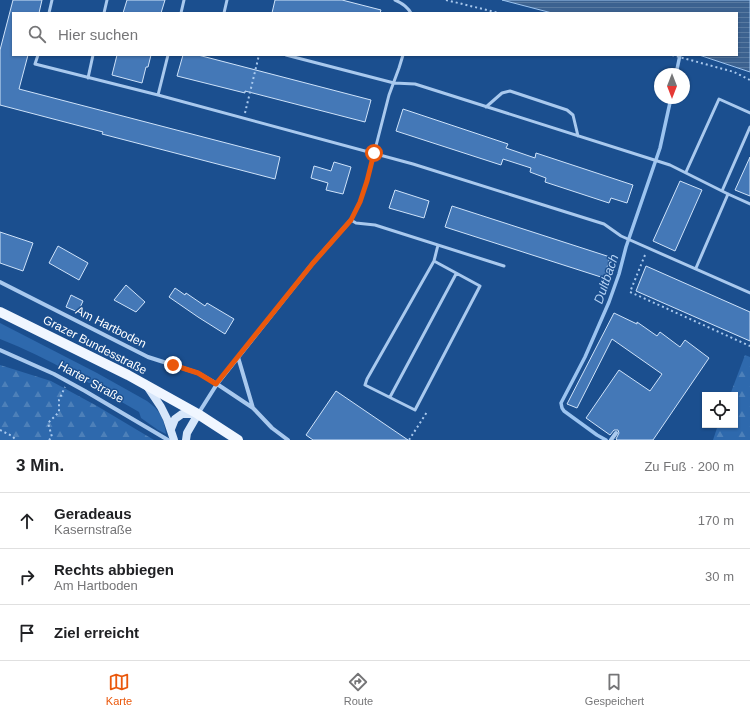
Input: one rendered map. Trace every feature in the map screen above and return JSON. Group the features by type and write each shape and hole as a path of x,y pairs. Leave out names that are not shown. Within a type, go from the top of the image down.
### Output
{"main road":[{"name":"Grazer Bundesstraße","path":"0,312 107,365 198,414 238,440"}],"street":[{"path":"186,440 187,433 216,384 313,263 351,220"},
{"name":"Am Hartboden","path":"0,282 148,357 198,373 253,408"},
{"name":"Harter Straße","path":"0,350 68,381 166,439"},
{"path":"238,357 253,408 272,428 288,440"},
{"path":"146,386 161,407 171,429 174,440"},
{"path":"171,429 176,418 182,414 198,414"},
{"path":"612,439 616,433"}],"lane":[{"path":"49,12 52,0"},
{"path":"104,12 107,0"},
{"path":"181,12 184,0"},
{"path":"224,12 227,0"},
{"path":"395,0 402,3 410,12"},
{"path":"38,56 35,64 374,153 604,224 622,236 750,293"},
{"path":"88,78 93,56"},
{"path":"158,96 168,56"},
{"path":"290,56 394,83 415,84 670,165 750,204"},
{"path":"403,56 389,96 367,181 360,202 351,220 356,224 375,225 504,266"},
{"path":"486,107 502,92 510,91 567,110 573,114 578,136"},
{"path":"686,172 719,99 750,113"},
{"path":"722,191 750,127"},
{"path":"696,268 728,194"},
{"path":"434,261 480,286 415,410 365,385 434,261 438,245"},
{"path":"390,397 456,274"}],"path":[{"path":"446,0 495,12"},
{"path":"244,118 259,56"},
{"path":"675,56 734,72 750,80"},
{"path":"648,247 630,292 750,346"},
{"path":"49,440 52,437 48,423 59,412 59,400 68,381"},
{"path":"409,440 427,412"},
{"path":"0,430 12,436 16,440"}],"green space":[{"path":"0,323 97,373 147,401 161,415 166,434 141,418 139,412 88,382 36,355 0,339"},
{"path":"745,355 750,357 750,440 713,440 717,428 738,428 738,392 731,392"},
{"path":"0,365 51,381 154,440 0,440"}],"shaded area":[{"path":"502,0 750,0 750,72 702,56 738,56 738,12 548,12"}],"building":[{"path":"13,0 42,0 39,12 12,12 12,56 28,56 19,89 280,157 275,179 102,134 103,132 0,105 0,50"},
{"path":"127,0 165,0 161,12 123,12"},
{"path":"275,0 342,0 381,10 380,12 272,12"},
{"path":"117,56 151,56 142,83 112,75"},
{"path":"183,56 202,56 371,100 365,122 245,91 245,93 177,76"},
{"path":"403,109 508,144 506,148 535,158 536,153 633,185 627,203 611,198 609,203 545,182 546,178 530,172 531,168 503,159 501,165 396,131"},
{"path":"750,157 750,196 735,190"},
{"path":"334,162 351,167 343,194 326,190 328,183 311,178 314,166 331,171"},
{"path":"680,181 702,190 675,251 653,241"},
{"path":"395,190 429,201 424,218 389,208"},
{"path":"452,206 610,257 604,278 445,227"},
{"path":"0,232 33,243 23,271 0,263"},
{"path":"58,246 88,263 79,280 49,263"},
{"path":"646,266 750,312 750,341 636,291"},
{"path":"126,285 145,302 136,312 114,300"},
{"path":"175,288 185,295 186,293 205,306 207,303 234,319 225,334 169,297"},
{"path":"71,295 83,301 78,312 66,307"},
{"path":"614,313 637,324 637,322 657,336 660,332 680,347 685,340 709,358 653,440 617,440 616,439 619,433 618,430 614,430 610,435 586,418 619,370 650,391 662,374 612,339 577,408 567,404"},
{"path":"336,391 408,440 313,440 306,435"}],"waterway":[{"name":"Dultbach","path":"677,68 680,56"},
{"name":"Dultbach","path":"606,440 564,411 561,403 585,357 609,302 660,148 670,104"}],"route":[{"path":"173,365 198,373 216,384 313,263 351,220 360,202 374,153"}]}
